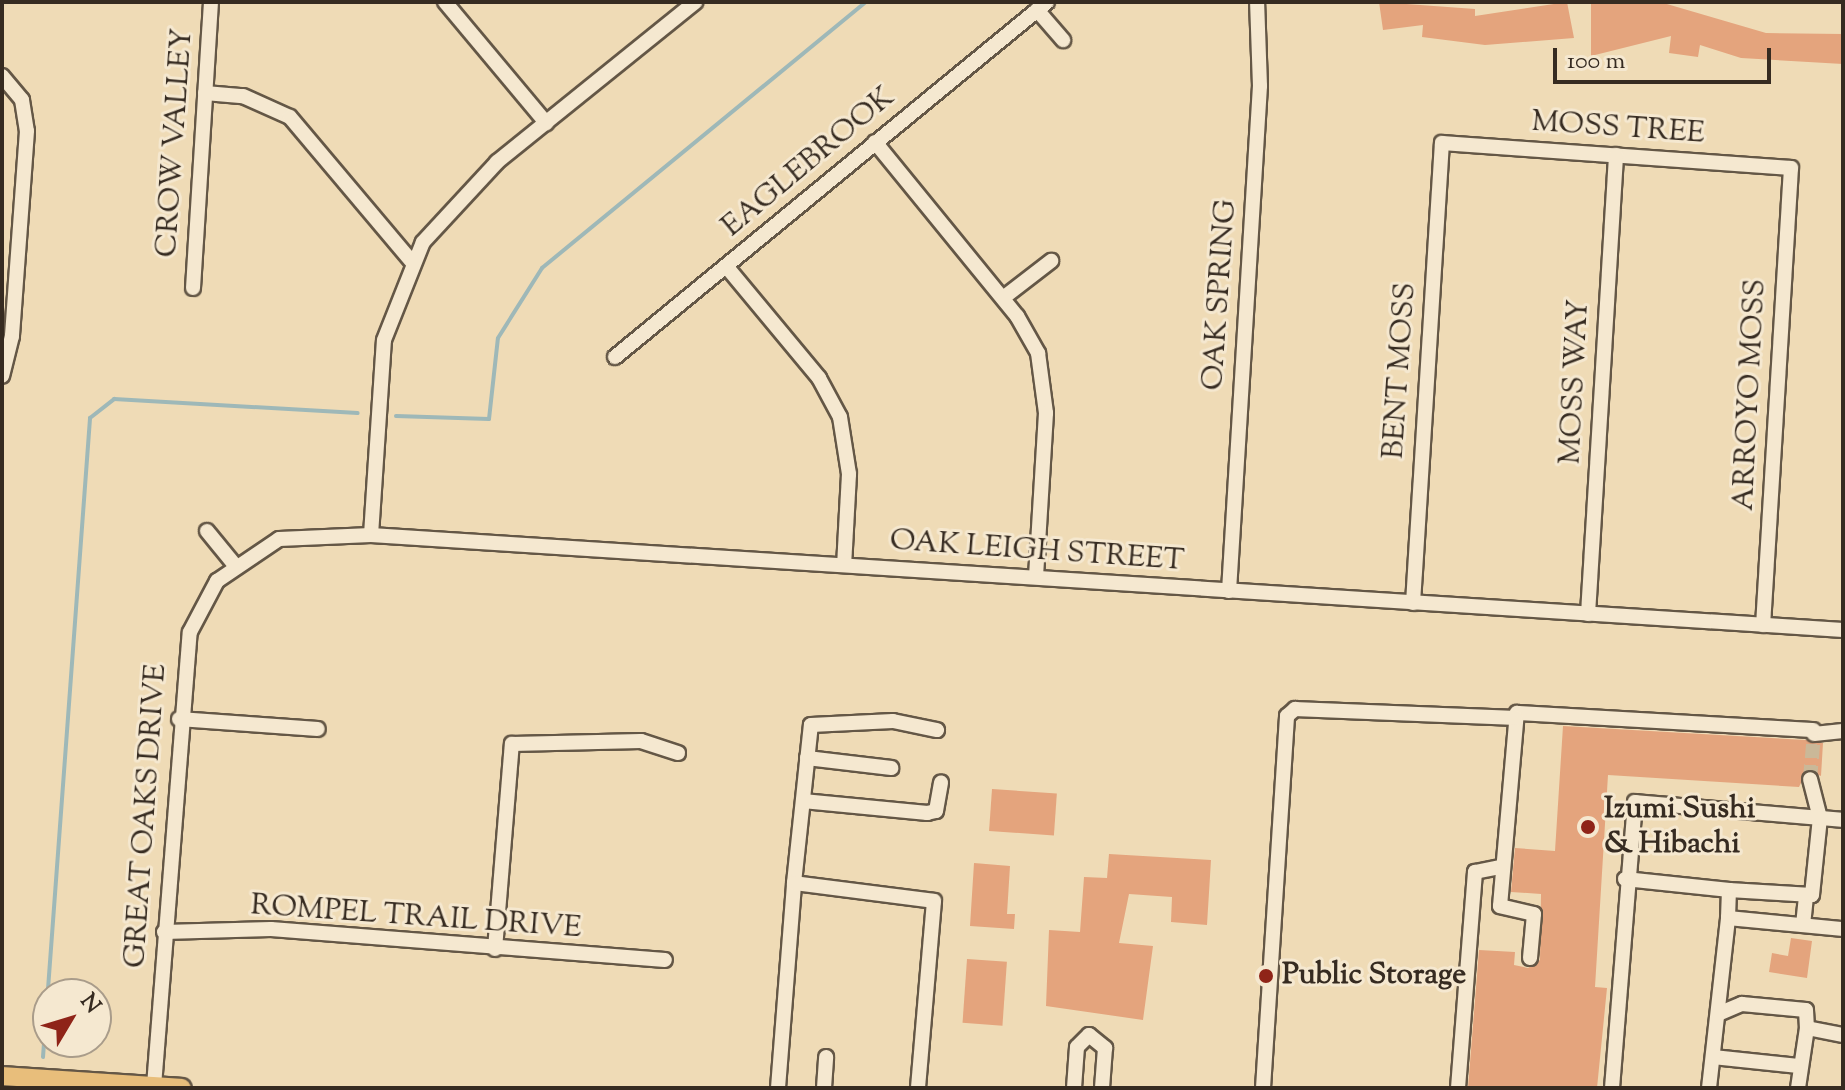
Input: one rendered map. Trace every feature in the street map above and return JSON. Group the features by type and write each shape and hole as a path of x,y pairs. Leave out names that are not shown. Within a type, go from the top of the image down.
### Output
{"main road":[{"path":"2,1076 45,1084 180,1088"}],"street":[{"name":"CROW VALLEY","path":"193,288 211,2"},
{"path":"445,2 546,123"},
{"path":"371,535 384,340 412,262 451,204 695,2"},
{"name":"OAK SPRING","path":"1229,591 1260,86 1257,2"},
{"name":"EAGLEBROOK","path":"615,357 1042,6 1063,40"},
{"path":"2,376 27,131 22,100 4,77"},
{"path":"205,93 243,96 290,117 412,262"},
{"path":"875,142 1003,298 1032,340 1045,381 1036,577"},
{"name":"MOSS TREE","path":"1442,143 1791,168"},
{"name":"BENT MOSS","path":"1413,603 1442,143"},
{"name":"MOSS WAY","path":"1588,614 1616,155"},
{"name":"ARROYO MOSS","path":"1763,625 1791,168"},
{"path":"1003,298 1051,261"},
{"path":"726,266 819,378 840,417 849,474 844,565"},
{"path":"207,531 234,564"},
{"name":"OAK LEIGH STREET","path":"234,564 279,539 371,535 1843,630"},
{"name":"GREAT OAKS DRIVE","path":"154,1086 179,719 190,632 209,592 234,564"},
{"path":"1263,1088 1287,716 1295,709 1516,718 1553,711 1814,732 1843,731"},
{"path":"1516,718 1500,867 1500,906 1534,914 1530,958"},
{"path":"179,719 318,729"},
{"path":"778,1088 794,883 811,725 893,721 937,730"},
{"path":"495,949 512,744 641,741 678,753"},
{"path":"807,758 891,768"},
{"path":"1625,879 1812,895 1820,818 1810,779"},
{"path":"803,801 927,813 936,811 941,782"},
{"path":"1612,1088 1625,879 1635,802 1843,820"},
{"path":"1458,1088 1475,872 1500,867"},
{"path":"794,883 934,901 918,1088"},
{"path":"1709,1088 1729,890"},
{"path":"1803,925 1806,895"},
{"path":"1728,918 1843,929"},
{"name":"ROMPEL TRAIL DRIVE","path":"164,932 271,929 665,960"},
{"path":"1718,1014 1742,1004 1806,1010 1807,1028 1798,1088"},
{"path":"1807,1028 1843,1035"},
{"path":"1074,1088 1077,1047 1089,1035 1105,1048 1102,1088"},
{"path":"824,1088 826,1057"},
{"path":"1713,1057 1799,1066"}],"building":[{"path":"1379,2 1475,9 1475,16 1567,2 1574,38 1485,45 1422,37 1423,25 1383,30"},
{"path":"1591,2 1660,2 1766,33 1843,34 1843,64 1741,58 1700,45 1698,57 1669,53 1671,36 1591,56"},
{"path":"1563,726 1823,743 1821,776 1807,770 1799,787 1608,775 1595,987 1607,988 1597,1088 1468,1088 1479,950 1515,952 1514,965 1528,968 1540,960 1541,894 1511,892 1515,848 1555,851"},
{"path":"992,789 1057,794 1054,835 989,831"},
{"path":"1109,854 1211,860 1207,925 1171,922 1172,897 1129,894 1119,943 1153,946 1143,1020 1046,1006 1049,930 1080,932 1084,877 1107,878"},
{"path":"974,863 1010,866 1007,914 1015,914 1014,929 970,926"},
{"path":"1791,938 1812,941 1807,978 1769,972 1772,953 1788,956"},
{"path":"967,959 1007,962 1002,1026 963,1023"}],"waterway":[{"path":"396,416 489,419 498,338 542,268 866,2"},
{"path":"49,978 90,418 114,399 358,413"}],"tunnel":[{"path":"1810,779 1814,734"}],"place":[{"name":"Izumi Sushi & Hibachi","path":"1588,827"},
{"name":"Public Storage","path":"1266,976"}]}
